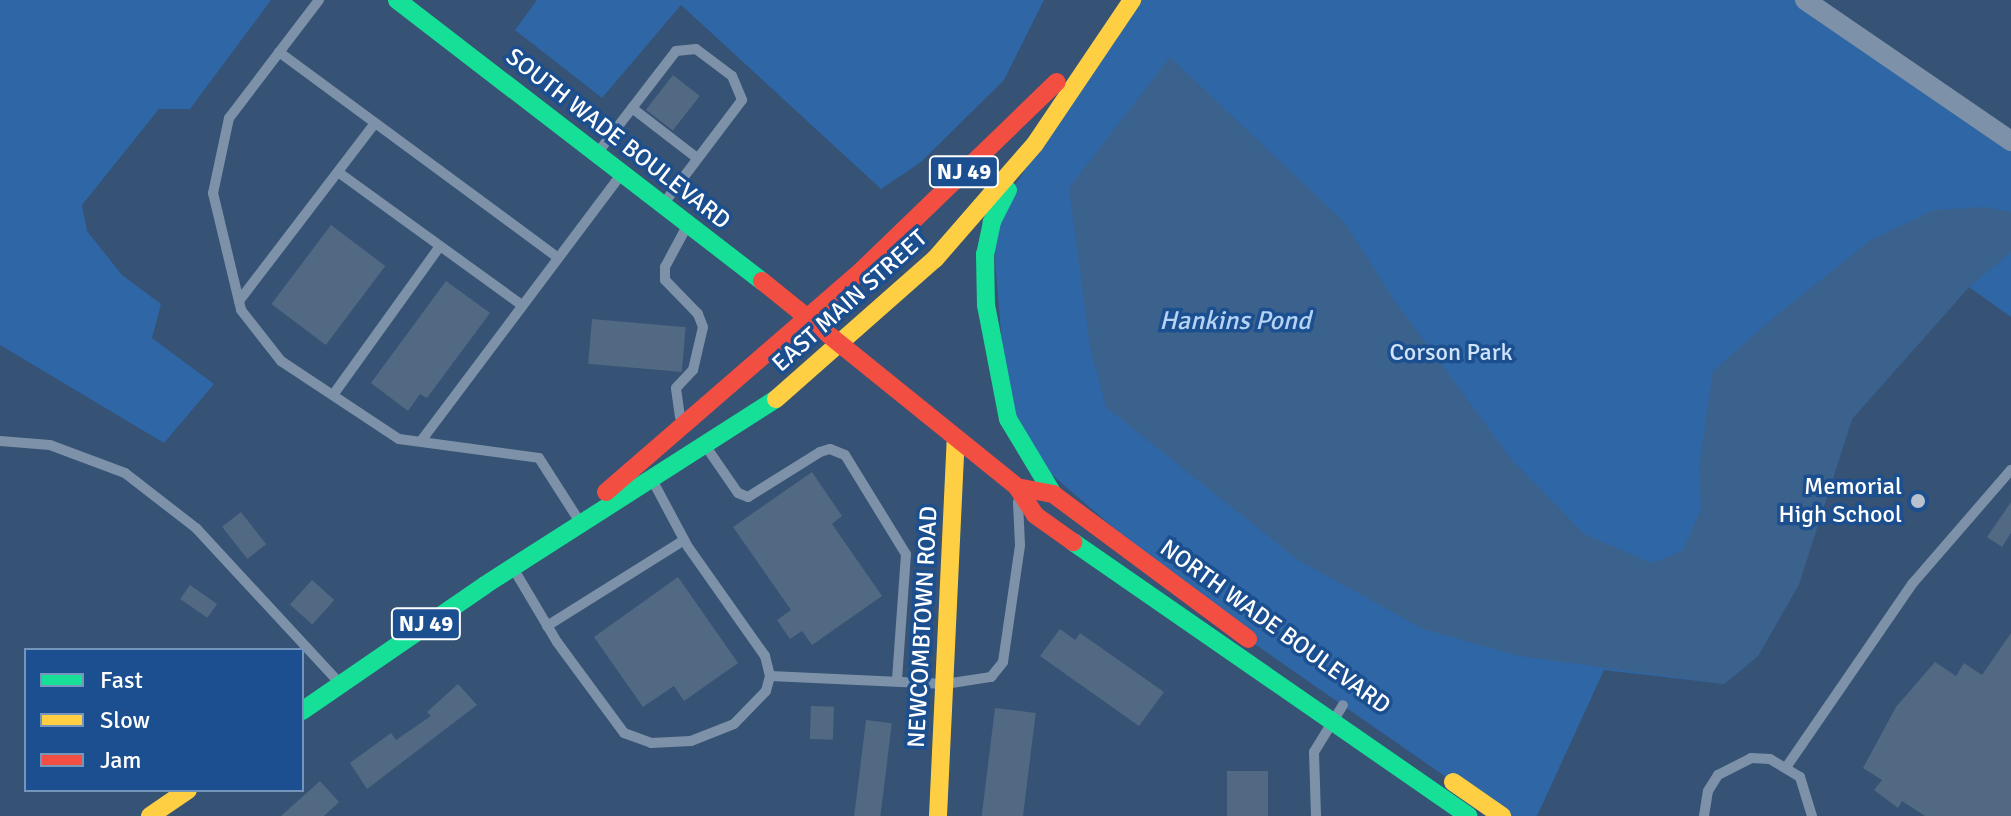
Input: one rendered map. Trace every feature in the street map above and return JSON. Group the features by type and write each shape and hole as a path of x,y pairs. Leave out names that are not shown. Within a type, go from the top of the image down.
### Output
{"main road":[{"name":"SOUTH WADE BOULEVARD","path":"397,0 809,317"},
{"name":"EAST MAIN STREET","path":"304,710 513,568 759,413 842,344 935,259 1035,144 1132,0"},
{"name":"EAST MAIN STREET","path":"551,544 685,422 809,317 1115,23"},
{"path":"1035,144 992,222 985,254 986,305 1008,419 1053,494"},
{"name":"NORTH WADE BOULEVARD","path":"809,317 956,441 1017,487 1035,515 1468,816"},
{"name":"NEWCOMBTOWN ROAD","path":"938,816 956,441"},
{"name":"NORTH WADE BOULEVARD","path":"1017,487 1053,494 1343,705 1502,816"},
{"path":"150,816 185,792"}],"street":[{"path":"1805,0 2011,141"},
{"path":"170,802 193,816"}],"lane":[{"path":"319,0 229,118 213,193 239,301 281,361 399,439 539,458 578,519"},
{"path":"597,154 668,61 686,47 732,76 742,100 662,204"},
{"path":"279,52 558,258"},
{"path":"632,108 697,158"},
{"path":"239,301 375,123"},
{"path":"338,172 522,305"},
{"path":"421,441 622,173"},
{"path":"685,422 674,399 676,388 693,370 703,327 698,314 665,280 665,267 688,224"},
{"path":"333,395 440,246"},
{"path":"0,441 50,445 125,473 196,528 341,684"},
{"path":"707,448 738,493 748,497 820,452 845,455 906,554 897,681"},
{"path":"1787,766 1913,583 2011,470"},
{"path":"513,568 547,626 624,733 651,743 691,741 734,724 766,691 770,676 765,656 684,540 653,482"},
{"path":"770,676 945,684 991,677 1003,662 1020,545 1017,487"},
{"path":"547,626 684,540"},
{"path":"1316,816 1314,752 1343,705"},
{"path":"1704,816 1708,791 1733,764 1751,758 1787,766 1809,791 1812,816"}],"green space":[{"path":"0,0 271,0 190,109 159,109 82,205 87,231 122,275 161,304 152,338 214,384 164,443 0,345"},
{"path":"537,0 1044,0 1004,80 921,162 881,189 681,5 602,98 515,30"},
{"name":"Corson Park","path":"1131,0 1805,0 2011,141 2011,317 1969,287 1852,419 1799,584 1758,656 1724,684 1604,670 1537,816 1502,816 1223,622 1022,449 1008,419 992,222"}],"water":[{"name":"Hankins Pond","path":"1170,57 1345,223 1394,300 1512,460 1584,534 1652,563 1682,551 1701,509 1699,467 1713,371 1772,319 1871,240 1934,210 1986,207 2011,212 2011,252 1969,287 1852,419 1799,584 1758,656 1724,684 1519,656 1423,629 1298,560 1106,407 1090,347 1069,188"}],"building":[{"path":"673,75 700,96 673,131 646,110"},
{"path":"331,225 385,266 326,345 271,304"},
{"path":"446,281 490,313 427,398 420,394 408,411 371,383"},
{"path":"592,319 686,327 682,372 588,364"},
{"path":"812,472 842,516 832,524 882,596 812,645 802,631 790,639 777,620 791,610 733,527"},
{"path":"2011,502 2011,533 2002,547 1987,537"},
{"path":"241,512 266,544 247,559 222,527"},
{"path":"678,577 738,663 684,701 674,686 643,707 594,637"},
{"path":"312,580 334,600 312,625 290,605"},
{"path":"190,585 217,604 207,618 180,599"},
{"path":"1060,629 1075,640 1080,633 1164,692 1139,726 1040,656"},
{"path":"2011,633 2011,816 1925,816 1902,801 1898,808 1874,790 1882,780 1863,768 1896,707 1935,662 1956,676 1964,663 1982,675"},
{"path":"458,684 477,705 367,789 350,763 391,733 396,740 431,716 427,712"},
{"path":"811,706 834,707 833,740 810,739"},
{"path":"995,708 1036,713 1023,816 982,816"},
{"path":"866,720 892,723 880,816 854,816"},
{"path":"1227,771 1268,771 1268,816 1227,816"},
{"path":"320,781 339,802 324,816 281,816"}],"traffic: fast":[{"path":"397,0 762,281"},
{"path":"1008,190 992,222 985,254 986,305 1008,419 1053,494"},
{"path":"304,710 485,585 776,399"},
{"path":"1073,542 1468,816"}],"traffic: slow":[{"path":"776,399 935,259 1035,144 1132,0"},
{"path":"938,816 956,441"},
{"path":"1453,782 1502,816"},
{"path":"150,816 185,792"}],"traffic: jam":[{"path":"606,492 861,271 1057,82"},
{"path":"762,281 1017,487 1035,515 1073,542"},
{"path":"1017,487 1053,494 1248,639"}],"place":[{"name":"Memorial High School","path":"1918,501"}]}
